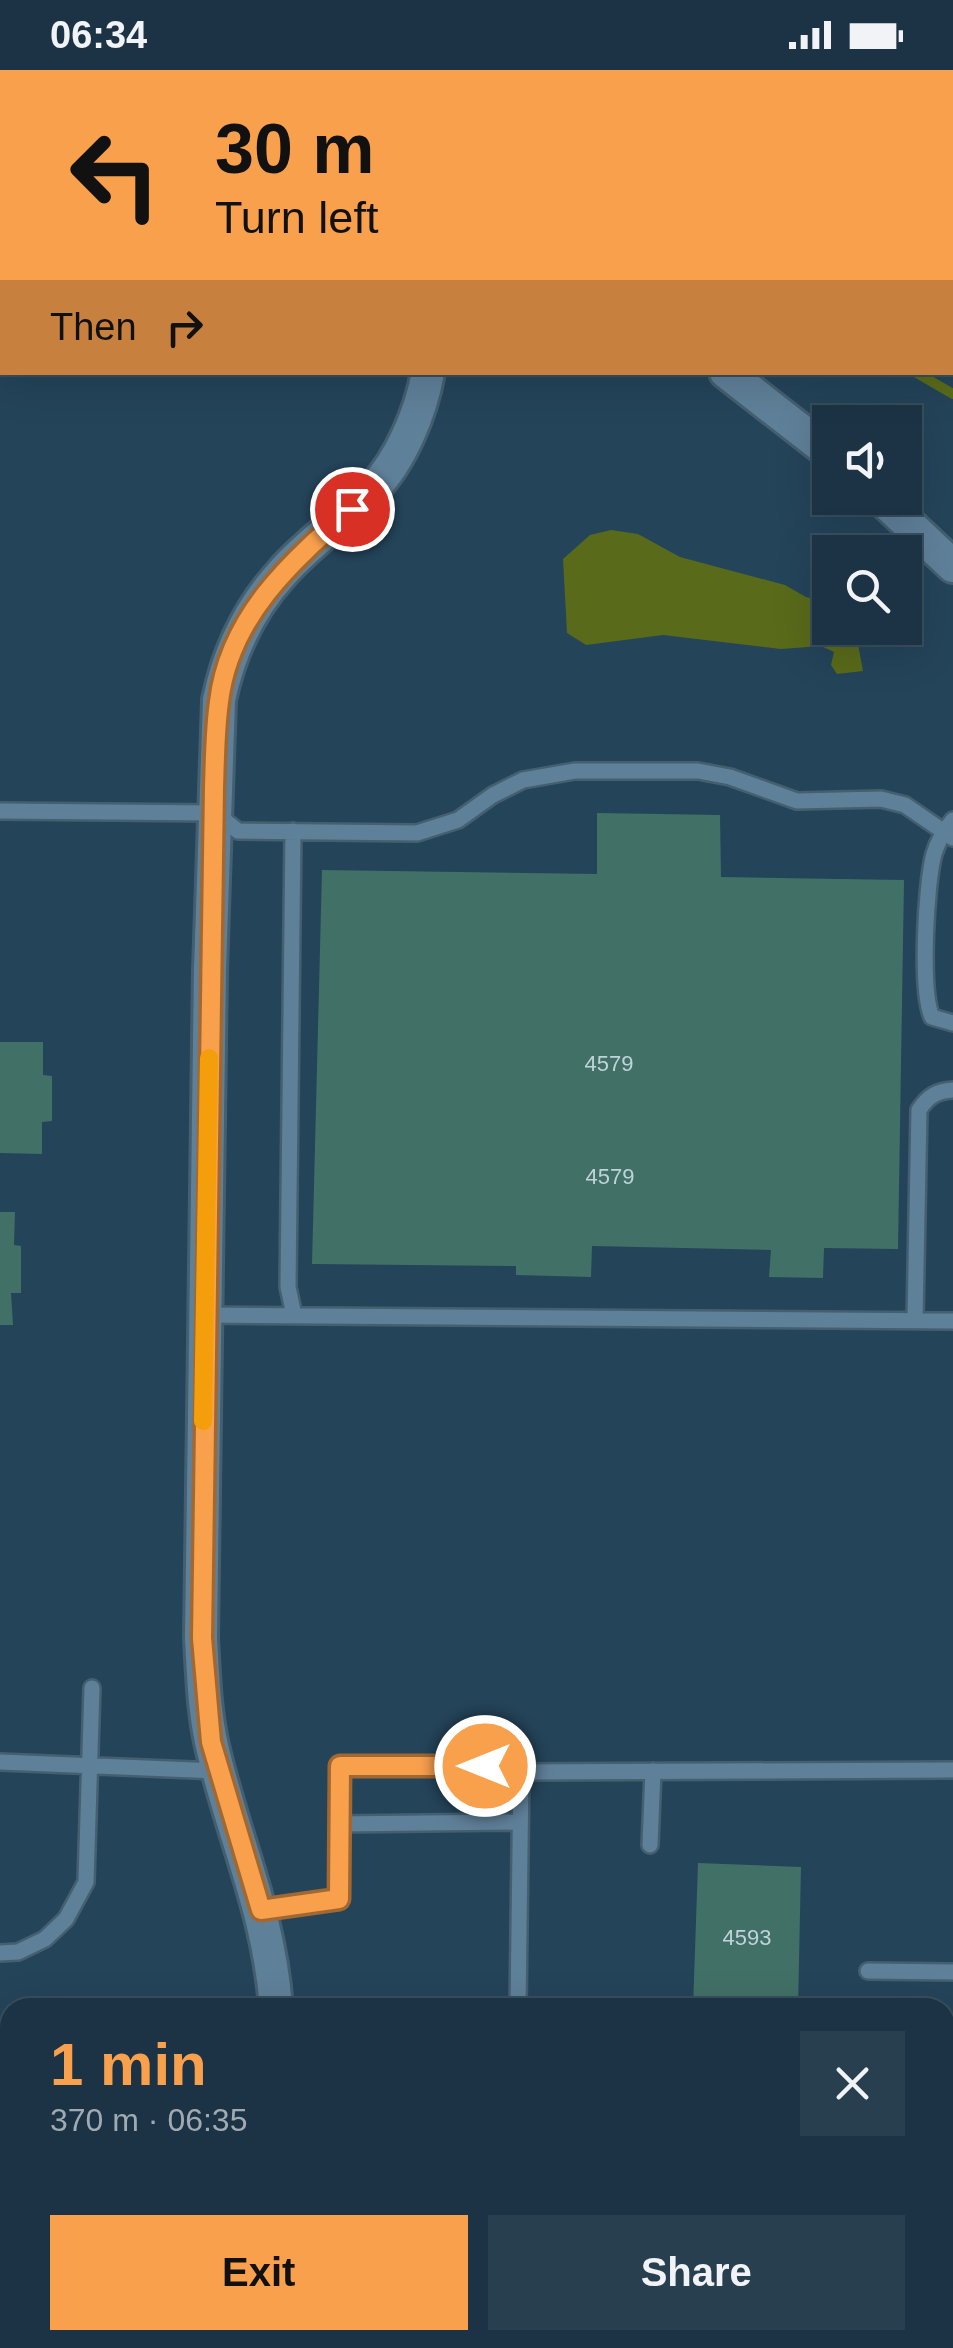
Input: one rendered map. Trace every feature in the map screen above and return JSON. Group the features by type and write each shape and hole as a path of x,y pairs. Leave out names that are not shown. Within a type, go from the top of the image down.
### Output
{"street":[{"path":"275,1998 270,1945 218,1772 206,1714 202,1638 204,1315 219,700 243,626 285,569 376,486 416,416 427,375"},
{"path":"730,375 812,439"},
{"path":"899,515 953,566"}],"lane":[{"path":"0,811 216,814 238,832 417,833 458,820 493,795 524,780 576,770 698,772 751,782 797,800 881,799 905,805 950,829 934,852 929,881 927,1007 932,1016 953,1023"},
{"path":"293,832 288,1287 294,1315"},
{"path":"915,1320 919,1110 940,1090 953,1090"},
{"path":"204,1315 953,1321"},
{"path":"0,1953 18,1952 45,1938 66,1919 86,1882 92,1688"},
{"path":"0,1762 218,1772"},
{"path":"261,1910 339,1899 340,1766 485,1766 521,1772 953,1770"},
{"path":"518,1998 521,1772"},
{"path":"650,1845 652,1772"},
{"path":"339,1824 520,1822"},
{"path":"868,1971 953,1972"}],"shaded area":[{"path":"611,530 638,534 680,557 785,585 812,598 812,645 858,645 863,671 837,674 831,665 834,652 821,646 781,649 663,635 586,645 567,633 563,559 590,535"}],"building":[{"path":"597,813 720,815 721,877 904,880 898,1249 824,1248 823,1278 769,1277 771,1250 592,1246 591,1277 516,1275 516,1266 312,1264 322,870 597,874"},
{"path":"0,1042 43,1042 43,1075 52,1076 52,1121 42,1122 42,1154 0,1153"},
{"path":"0,1212 15,1212 14,1245 21,1246 21,1293 11,1293 13,1325 0,1325"},
{"path":"698,1863 801,1867 798,1998 693,1998"}],"waterway":[{"path":"920,375 953,394"}],"slow traffic":[{"path":"203,1421 209,1058"}],"route":[{"path":"352,509 285,569 257,605 233,649 219,700 204,1351 202,1638 206,1714 218,1772 261,1910 339,1899 340,1766 485,1766"}]}
